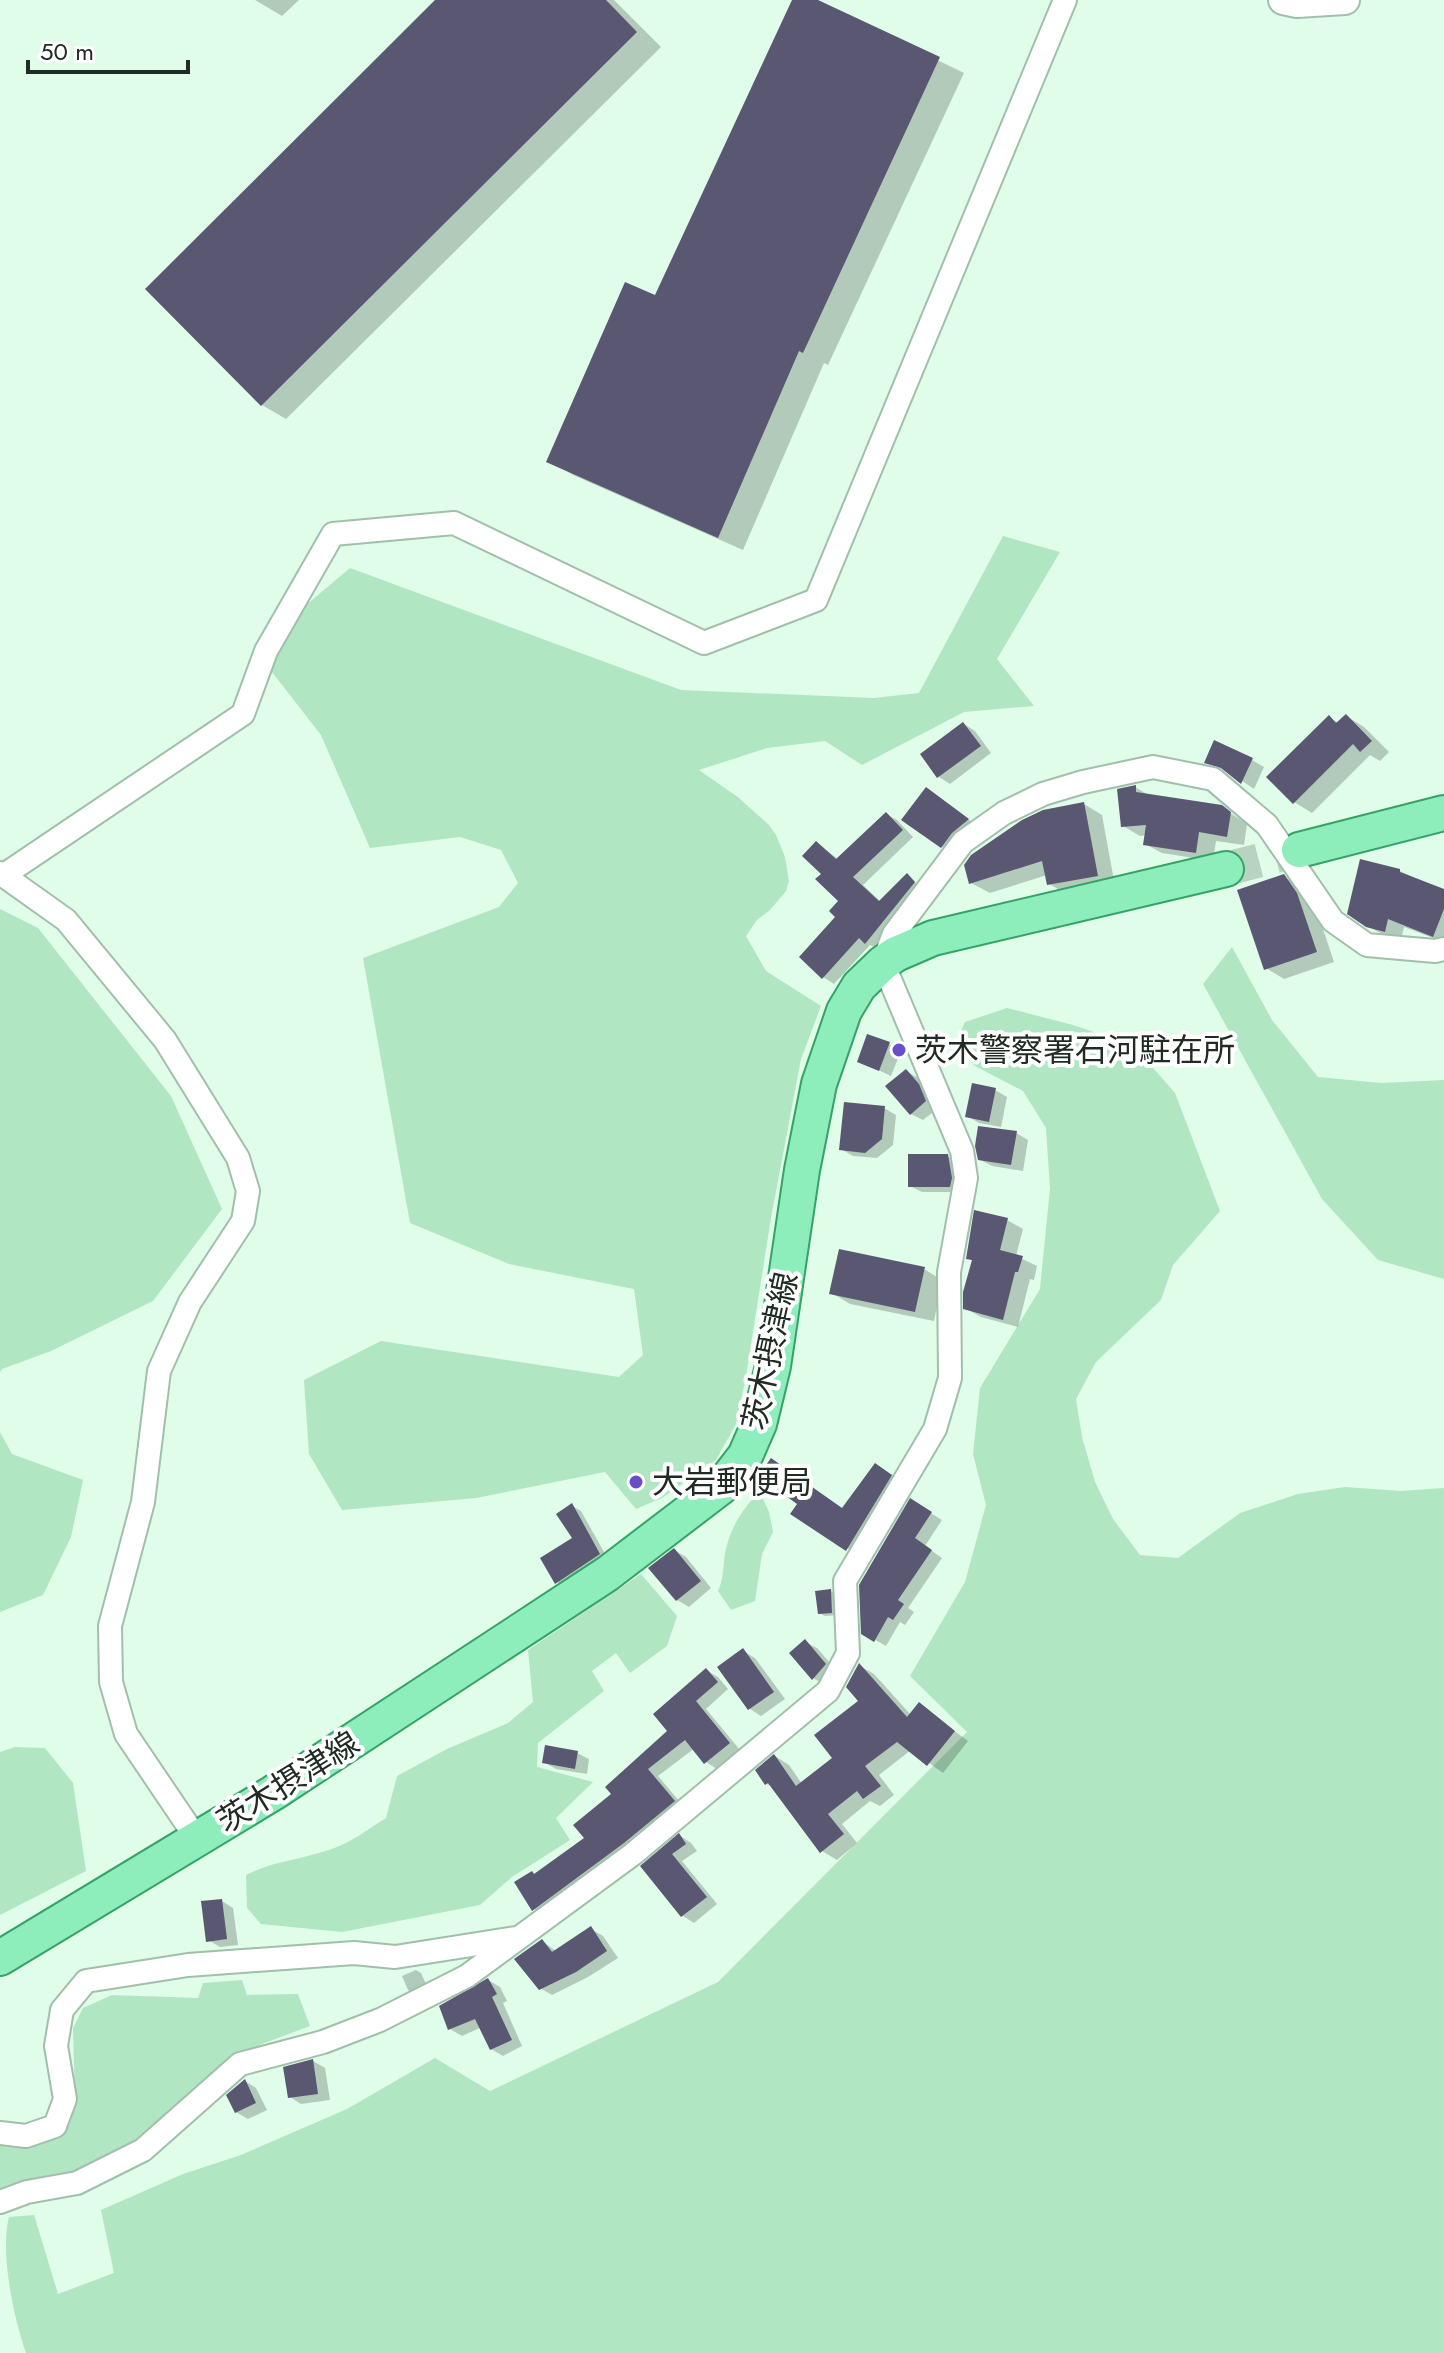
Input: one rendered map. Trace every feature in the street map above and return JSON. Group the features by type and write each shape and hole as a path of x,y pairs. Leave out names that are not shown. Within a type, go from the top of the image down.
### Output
{"main road":[{"path":"1299,850 1444,813"},
{"name":"茨木摂津線","path":"0,1958 273,1793 607,1574 721,1487 745,1456 759,1424 773,1366 802,1170 819,1084 844,1011 859,986 883,963 933,938 1226,869"}],"street":[{"path":"197,1839 126,1734 111,1682 110,1626 143,1502 159,1371 190,1302 243,1221 248,1191 238,1158 165,1040 66,920 2,874 243,714 266,651 333,534 454,523 704,643 816,600 1065,0"},
{"path":"1283,0 1297,3 1345,0"},
{"path":"0,2202 27,2192 77,2183 143,2150 240,2064 323,2042 380,2020 467,1976 633,1854 828,1691 848,1653 845,1581 935,1429 950,1378 949,1272 966,1178 962,1151 883,963 894,934 963,842 1004,813 1043,794 1083,782 1153,767 1213,779 1267,825 1333,921 1367,945 1435,951 1444,949"},
{"path":"0,2133 26,2136 55,2126 65,2099 56,2046 62,2010 86,1981 203,1964 354,1953 395,1957 519,1938"}],"green space":[{"path":"1003,536 1060,552 997,659 1034,706 964,712 862,765 825,741 767,748 699,770 739,798 776,835 785,857 789,881 786,891 757,920 746,936 766,971 821,1006 801,1059 736,1424 716,1460 662,1498 636,1509 605,1472 476,1498 342,1510 309,1454 304,1380 381,1341 619,1377 643,1355 634,1289 509,1264 410,1223 363,958 499,907 518,883 501,850 460,837 370,848 321,735 254,649 350,568 681,690 874,698 919,693"},
{"path":"0,909 38,928 171,1096 222,1209 153,1301 51,1351 0,1372"},
{"path":"1232,947 1272,1020 1318,1077 1381,1083 1444,1080 1444,1279 1378,1260 1322,1199 1203,984"},
{"path":"1007,1008 1133,1045 1175,1093 1220,1211 1173,1265 1161,1300 1096,1362 1076,1399 1082,1437 1095,1482 1113,1519 1140,1555 1178,1558 1240,1513 1298,1494 1345,1487 1401,1491 1444,1488 1444,2353 26,2353 9,2284 6,2248 9,2217 34,2215 58,2294 114,2273 101,2210 347,2109 435,2058 490,2091 718,1982 967,1732 910,1676 965,1582 986,1505 973,1454 980,1388 1040,1289 1050,1189 1046,1128 1023,1091 975,1066 954,1045 965,1022"},
{"path":"0,1432 12,1454 83,1480 71,1537 43,1595 0,1612"},
{"path":"760,1492 773,1532 762,1554 755,1601 731,1610 718,1591 725,1553 738,1520"},
{"path":"641,1574 677,1616 667,1646 630,1673 616,1653 592,1671 604,1691 538,1743 537,1767 593,1782 556,1818 570,1840 512,1877 480,1905 342,1932 261,1924 247,1908 246,1875 337,1847 386,1818 397,1776 447,1749 508,1723 533,1702 528,1650"},
{"path":"15,1747 45,1748 73,1783 86,1871 0,1915 0,1752"},
{"path":"242,1980 247,1995 298,1994 310,2026 241,2052 141,2142 76,2173 0,2194 0,2142 63,2132 75,2105 73,2028 83,2008 112,1995 198,1998 203,1983"}],"building":[{"path":"435,0 606,0 637,32 261,406 145,289"},
{"path":"792,0 818,0 940,57 803,353 799,351 718,538 546,462 625,282 655,295"},
{"path":"1346,714 1372,741 1360,752 1353,744 1293,804 1266,777 1329,715 1336,723"},
{"path":"963,722 981,746 937,778 920,754"},
{"path":"1214,740 1253,758 1241,784 1221,768 1204,763"},
{"path":"1136,785 1136,792 1222,805 1231,812 1227,837 1199,832 1196,853 1143,845 1146,825 1121,827 1117,789"},
{"path":"926,787 969,819 952,833 941,848 901,820"},
{"path":"1084,802 1098,876 1047,885 1042,861 969,884 964,865 971,855 1022,820 1043,810"},
{"path":"886,812 903,830 853,877 879,901 907,873 915,882 865,944 859,938 822,979 799,957 835,917 829,911 838,901 815,879 821,874 802,856 816,841 836,859"},
{"path":"1360,859 1400,869 1400,872 1444,889 1444,909 1433,937 1388,919 1385,932 1366,927 1347,914"},
{"path":"1284,874 1297,893 1317,952 1264,970 1237,890"},
{"path":"867,1034 890,1042 879,1071 857,1062"},
{"path":"906,1069 919,1084 926,1101 910,1115 885,1086"},
{"path":"972,1083 996,1088 989,1122 965,1117"},
{"path":"844,1102 885,1106 882,1139 865,1153 839,1150"},
{"path":"978,1126 1017,1131 1011,1165 978,1160 975,1146"},
{"path":"908,1154 948,1154 952,1178 950,1187 908,1187"},
{"path":"974,1210 1008,1218 1000,1250 1023,1256 1018,1272 1015,1272 1003,1320 963,1309 963,1292 972,1260 966,1259"},
{"path":"839,1249 925,1267 915,1312 829,1294"},
{"path":"771,1458 842,1508 875,1463 892,1475 846,1551 790,1514 797,1504 758,1476"},
{"path":"910,1498 932,1512 915,1538 932,1550 898,1600 904,1604 893,1620 888,1617 874,1642 861,1634 859,1585"},
{"path":"572,1503 600,1554 555,1584 540,1558 572,1538 556,1514"},
{"path":"674,1548 701,1581 676,1601 648,1568"},
{"path":"831,1589 832,1613 818,1614 815,1591"},
{"path":"805,1639 826,1664 812,1680 789,1653"},
{"path":"743,1648 774,1692 748,1710 717,1667"},
{"path":"859,1663 907,1717 919,1702 955,1731 927,1766 897,1742 865,1766 881,1786 863,1799 857,1791 828,1814 844,1834 820,1853 755,1770 774,1754 796,1786 832,1758 814,1735 858,1701 846,1687"},
{"path":"706,1668 718,1682 696,1701 730,1743 704,1764 685,1740 648,1769 675,1801 532,1911 514,1882 532,1871 534,1874 584,1838 573,1825 611,1794 605,1787 667,1731 653,1714"},
{"path":"545,1745 578,1751 575,1769 542,1763"},
{"path":"679,1833 686,1844 672,1854 707,1897 681,1917 640,1866"},
{"path":"222,1899 227,1939 206,1942 201,1901"},
{"path":"591,1926 607,1951 576,1972 539,1990 514,1959 542,1939 552,1952"},
{"path":"488,1978 497,1994 492,1997 512,2040 490,2050 475,2019 448,2030 439,2006"},
{"path":"313,2059 318,2094 288,2098 283,2067"},
{"path":"245,2079 256,2103 235,2113 226,2095"}],"tunnel":[{"path":"1226,869 1299,850"}],"place":[{"name":"茨木警察署石河駐在所","path":"899,1050"},
{"name":"大岩郵便局","path":"636,1482"}]}
